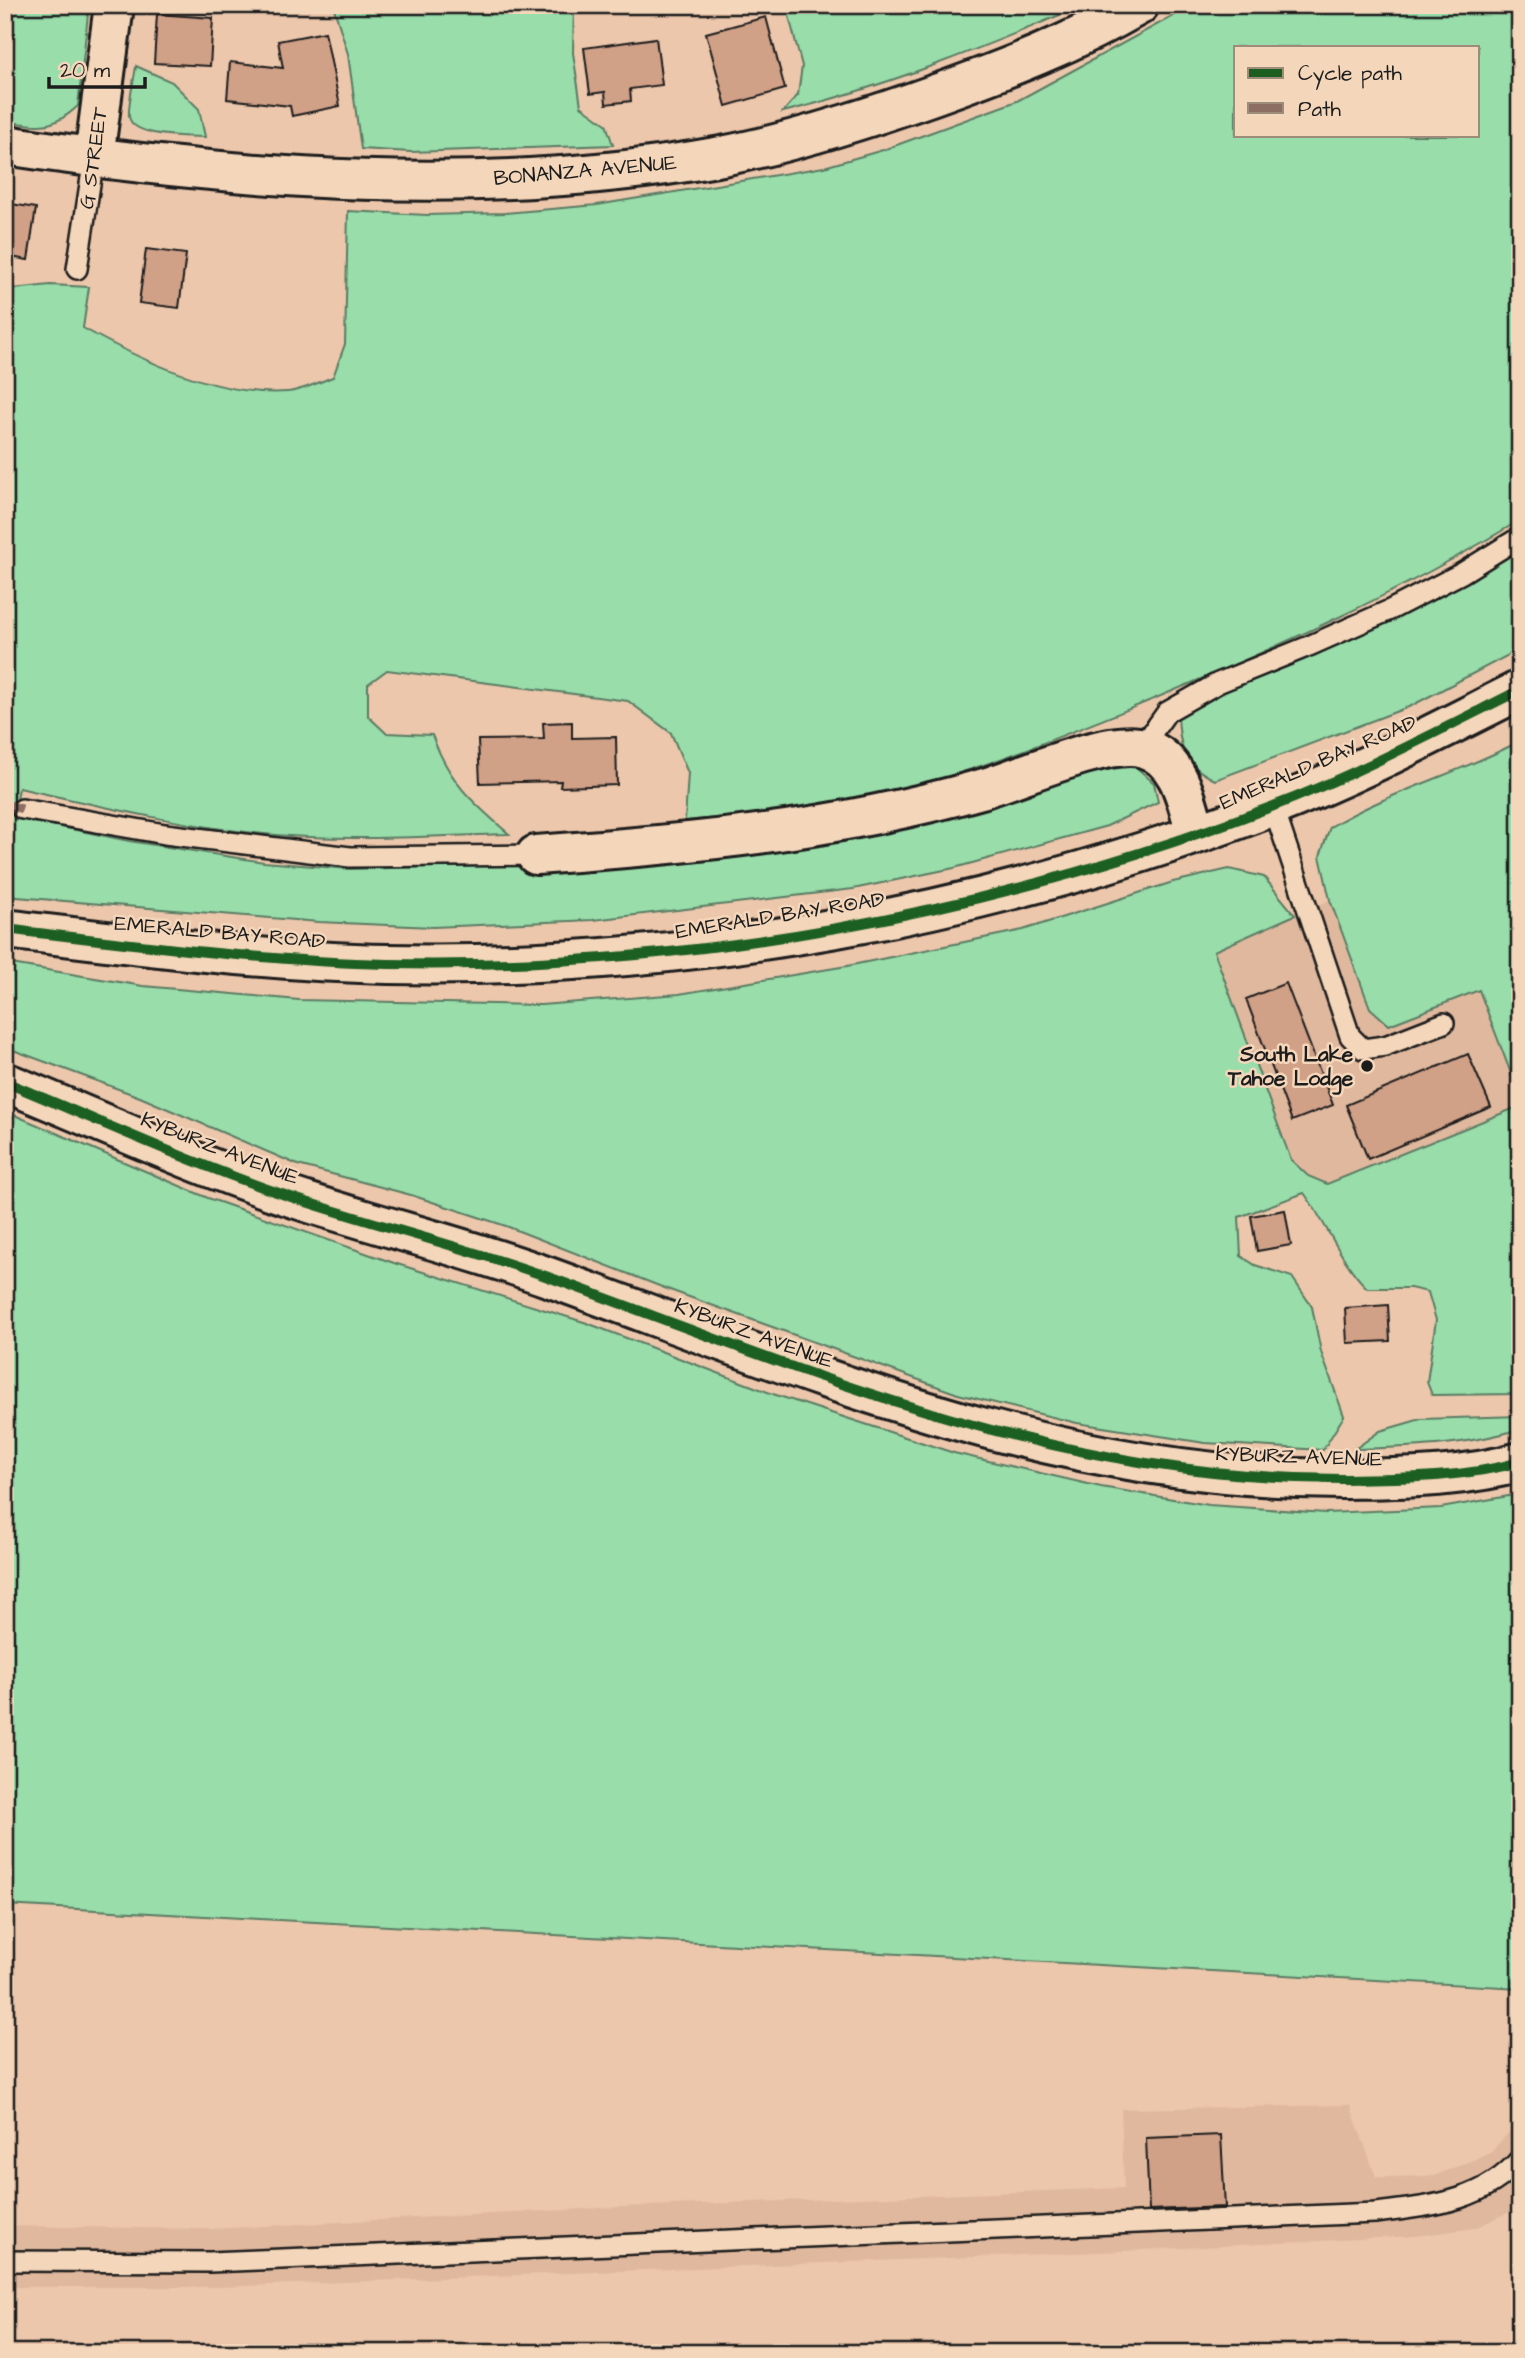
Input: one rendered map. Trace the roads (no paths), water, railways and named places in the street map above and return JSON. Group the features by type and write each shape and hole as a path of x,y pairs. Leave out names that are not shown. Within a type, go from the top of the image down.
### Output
{"main road":[{"name":"G STREET","path":"94,158 114,5"},
{"name":"BONANZA AVENUE","path":"5,145 214,171 428,181 537,177 669,164 723,156 816,134 903,106 1089,34 1139,5"},
{"name":"EMERALD BAY ROAD","path":"5,929 313,961 475,964 579,960 830,930 1014,889 1196,834 1273,806 1357,770 1520,690"},
{"path":"536,855 752,837 867,818 983,789 1117,745 1142,747 1163,756 1181,785 1196,834"},
{"name":"KYBURZ AVENUE","path":"5,1082 286,1195 504,1262 871,1396 975,1428 1074,1452 1236,1476 1413,1478 1488,1471 1520,1462"}],"lane":[{"name":"G STREET","path":"77,269 94,158"},
{"path":"1142,747 1167,712 1218,683 1390,610 1462,573 1520,537"},
{"path":"1273,806 1350,1036 1363,1049 1385,1046 1444,1023"},
{"path":"22,809 165,834 350,857 536,855"},
{"path":"5,2261 210,2262 1375,2213 1437,2205 1475,2195 1517,2169"}],"place":[{"name":"South Lake Tahoe Lodge","path":"1367,1066"}]}
